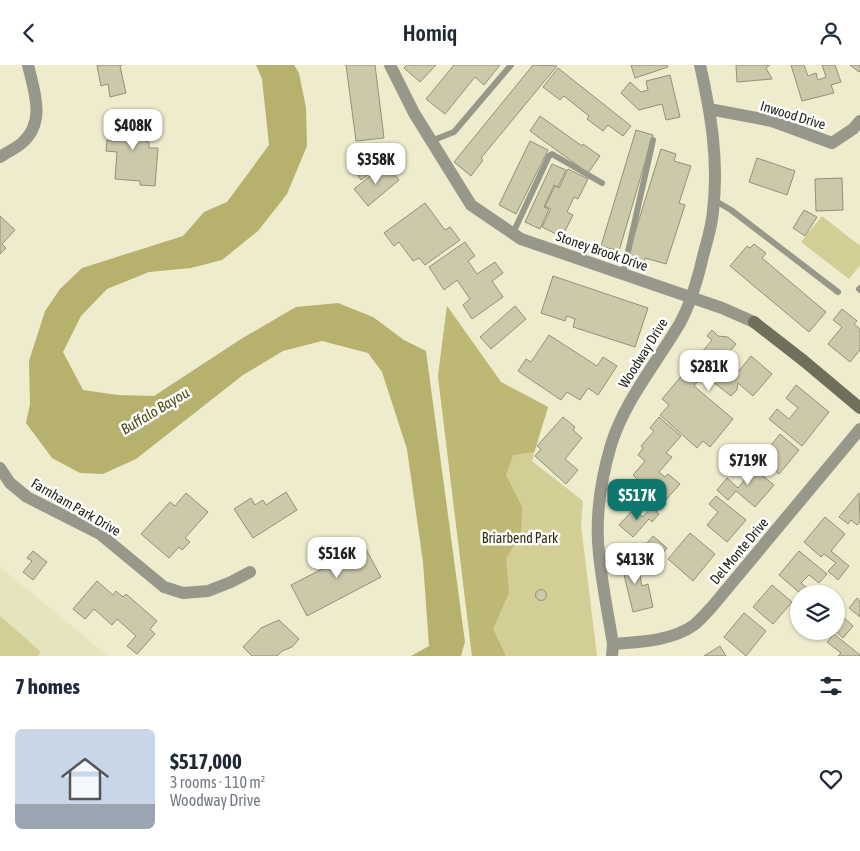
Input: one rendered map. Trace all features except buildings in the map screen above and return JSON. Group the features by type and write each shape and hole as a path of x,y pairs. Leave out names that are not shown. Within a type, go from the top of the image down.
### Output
{"street":[{"path":"0,157 22,143 36,123 37,110 28,65"},
{"name":"Stoney Brook Drive","path":"390,65 414,113 471,205 521,239 722,308 754,322 860,408"},
{"name":"Woodway Drive","path":"612,650 598,546 600,506 605,470 622,418 681,321 699,272 713,213 716,176 715,147 700,65"},
{"name":"Inwood Drive","path":"709,109 772,121 832,143 853,129 860,121"},
{"name":"Del Monte Drive","path":"612,650 672,635 693,625 711,608 860,429"},
{"name":"Farnham Park Drive","path":"0,468 10,483 27,497 100,534 164,587 183,593 208,591 250,573"}],"lane":[{"path":"431,141 454,132 511,65"},
{"path":"623,274 653,140"},
{"path":"513,233 548,156 552,154 602,183"},
{"path":"714,200 731,210 838,292"}],"shaded area":[{"path":"447,306 501,382 548,407 534,452 513,455 506,475 522,507 521,535 506,558 509,593 493,629 506,656 472,656 438,376"},
{"path":"0,567 108,656 0,656"}],"green space":[{"path":"822,216 860,246 860,265 849,279 801,242"},
{"name":"Briarbend Park","path":"447,306 501,382 548,407 532,461 583,501 581,525 597,656 472,656 438,376"},
{"path":"0,616 41,652 38,656 0,656"}],"water":[{"name":"Buffalo Bayou","path":"256,65 294,65 299,73 306,108 307,146 287,194 258,231 222,260 191,268 149,272 107,289 81,316 63,352 83,390 118,395 154,396 241,339 296,307 338,303 373,317 404,340 426,351 465,642 461,656 411,656 429,646 423,562 407,449 382,372 368,353 322,341 283,351 243,375 136,459 103,474 80,473 52,458 26,423 30,404 29,361 45,311 60,289 82,268 183,236 204,212 227,202 269,145 262,79"}]}
